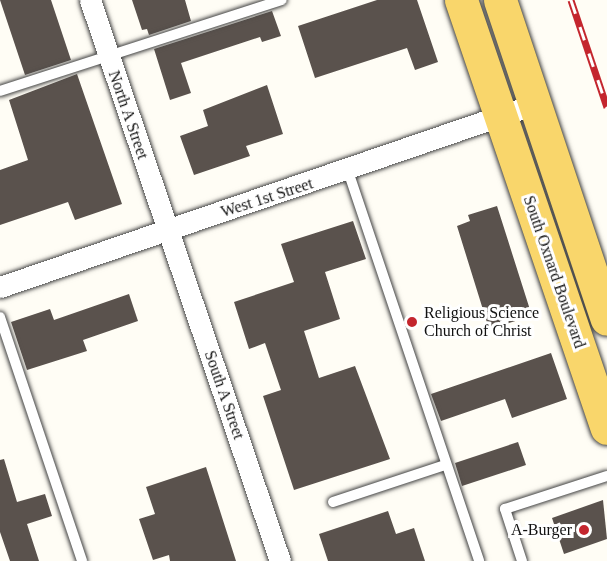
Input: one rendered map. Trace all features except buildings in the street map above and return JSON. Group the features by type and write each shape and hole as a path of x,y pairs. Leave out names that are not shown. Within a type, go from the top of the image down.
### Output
{"main road":[{"name":"South Oxnard Boulevard","path":"461,0 607,428"},
{"name":"South Oxnard Boulevard","path":"500,0 532,105 607,319"}],"street":[{"name":"North A Street","path":"90,0 107,56 168,230"},
{"name":"West 1st Street","path":"0,287 348,171 532,105"},
{"name":"South A Street","path":"168,230 280,561"}],"lane":[{"path":"0,91 282,0"},
{"path":"348,171 479,561"},
{"path":"0,317 82,561"},
{"path":"333,502 445,465"},
{"path":"522,561 505,509 607,476"}],"railway":[{"path":"571,0 607,107"}],"place":[{"name":"Religious Science Church of Christ","path":"412,322"},
{"name":"A-Burger","path":"584,530"}]}
